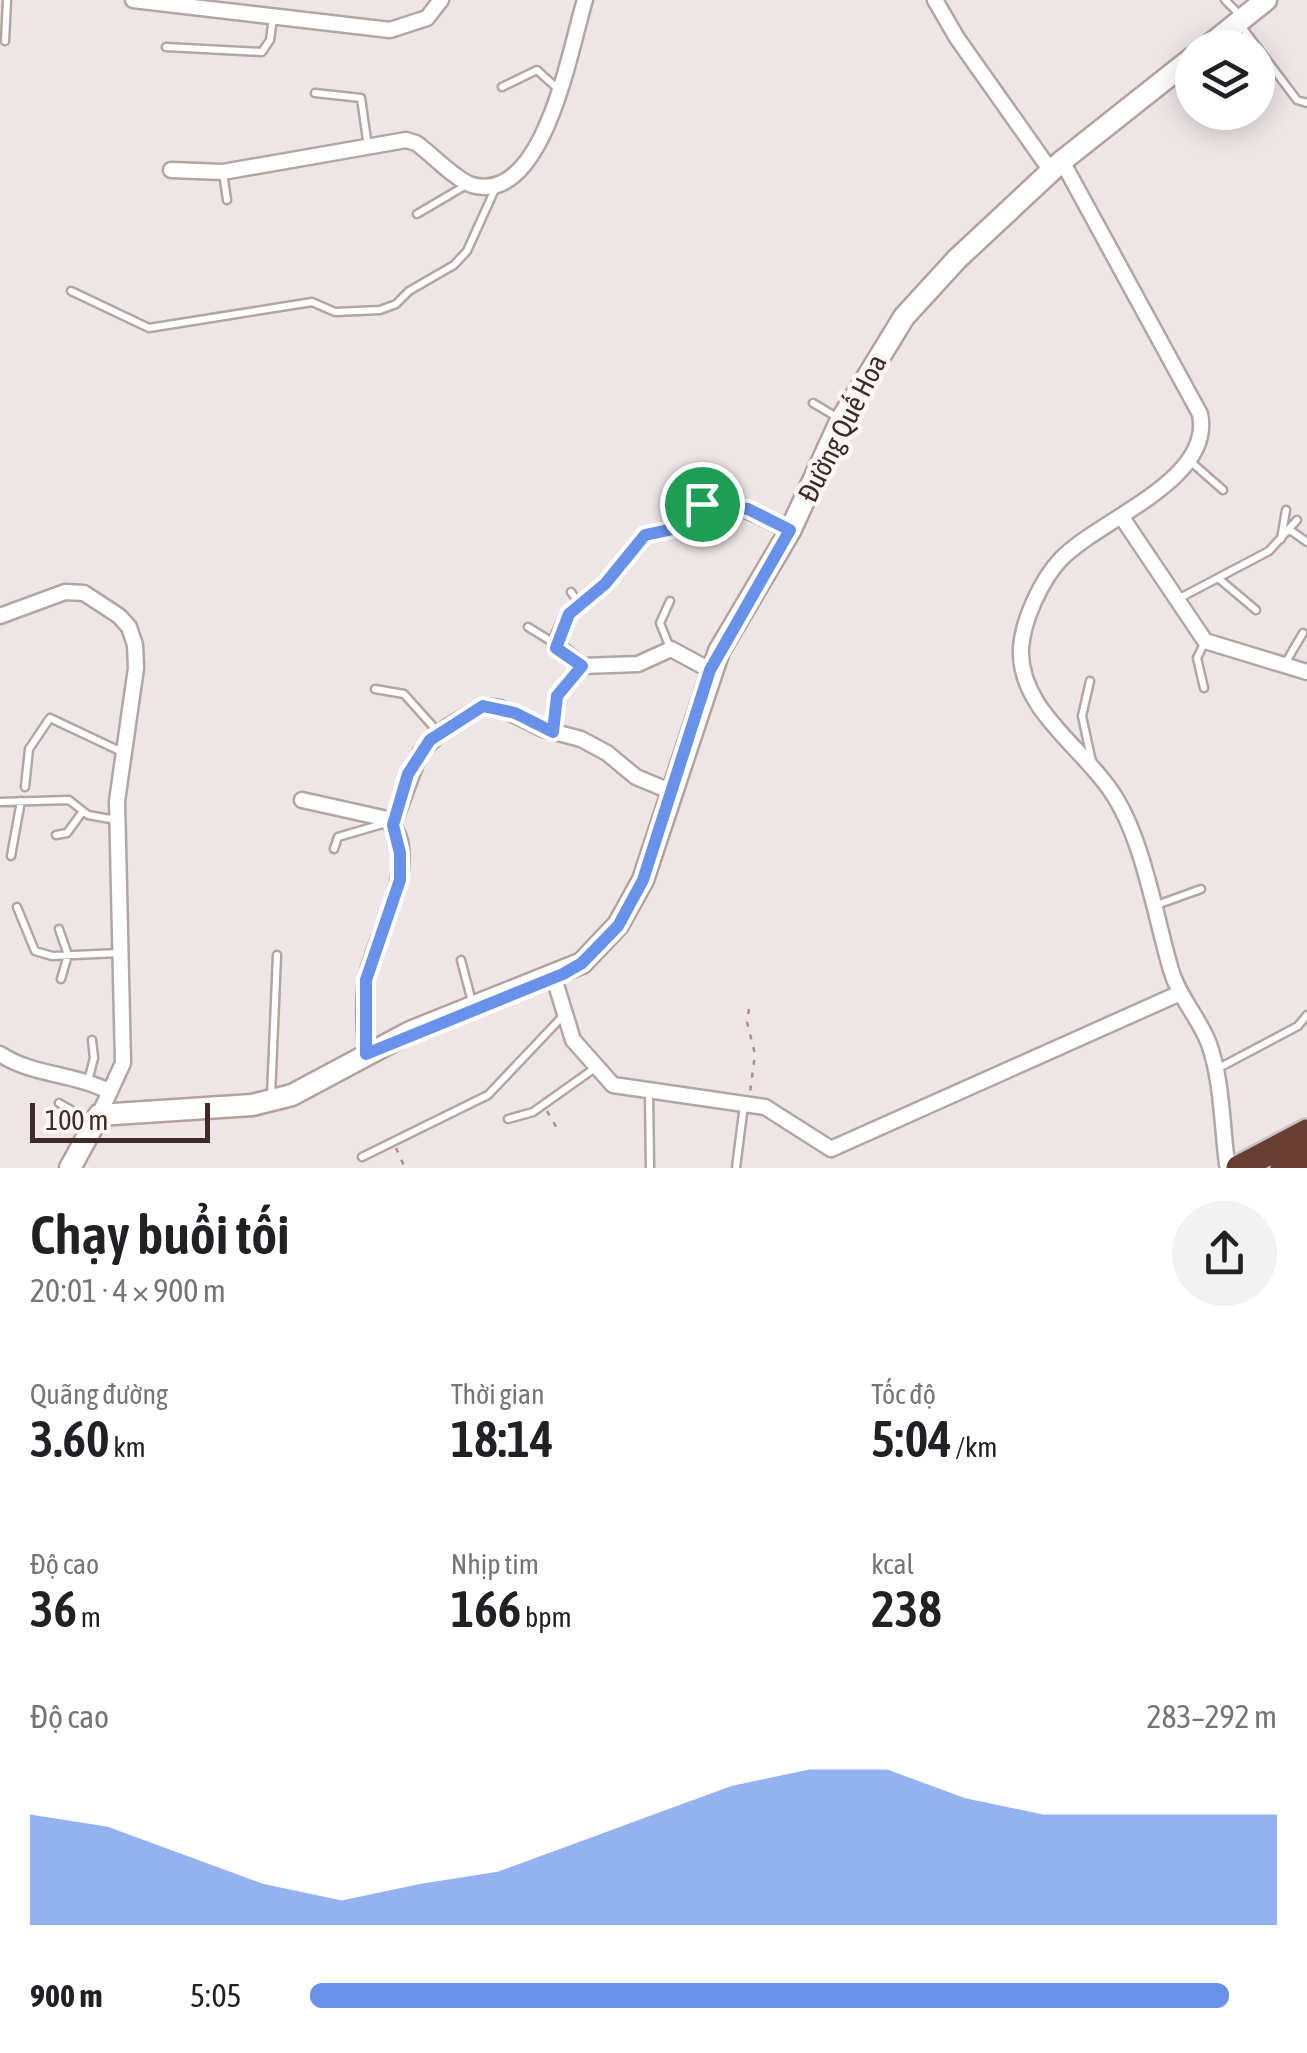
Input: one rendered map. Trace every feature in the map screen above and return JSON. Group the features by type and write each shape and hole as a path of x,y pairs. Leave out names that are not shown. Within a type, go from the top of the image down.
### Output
{"highway":[{"path":"1233,1166 1307,1132"},
{"path":"1282,1168 1307,1155"}],"street":[{"path":"132,0 390,30 426,18 441,0"},
{"path":"171,170 222,172 412,140 464,186 497,184 522,167 555,111 585,0"},
{"path":"935,0 1057,166 1200,414 1201,444 1189,460 1156,492 1075,548 1053,569 1029,614 1021,643 1021,665 1033,696 1122,809 1178,994 1205,1036 1233,1166"},
{"path":"1228,30 1266,0"},
{"name":"Đường Quế Hoa","path":"97,1119 270,1102 366,1054 582,963 632,904 710,670 790,530 870,368 927,289 1057,166 1175,72"},
{"path":"710,670 670,649 638,664 582,666 555,644 575,597 605,584 645,535 678,528 692,507 702,504 748,509 790,530"},
{"path":"1120,516 1206,641 1307,672"},
{"path":"0,616 33,602 76,592 111,610 130,627 136,668 117,820 123,1063 70,1168"},
{"path":"366,1054 366,980 396,912 400,880 400,853 391,823 408,774 420,752 439,733 483,706 515,713 553,732 592,744 636,777 672,792"},
{"path":"302,800 391,823"},
{"path":"554,978 573,1040 594,1068 613,1084 778,1112 823,1147 841,1146 1178,994"},
{"path":"0,1054 28,1068 88,1081 110,1092"}],"lane":[{"path":"5,41 7,0"},
{"path":"1226,0 1297,100 1307,103"},
{"path":"166,47 262,52 270,40 273,17"},
{"path":"502,87 537,70 560,91"},
{"path":"315,93 361,98 368,148"},
{"path":"222,172 227,200"},
{"path":"71,291 149,328 312,302 335,312 380,310 454,265 476,238 497,184"},
{"path":"416,214 464,186"},
{"path":"813,403 841,420"},
{"path":"1189,460 1224,490"},
{"path":"1281,540 1286,510"},
{"path":"1177,599 1281,540 1297,520"},
{"path":"1290,530 1307,542"},
{"path":"1218,578 1256,610"},
{"path":"670,601 660,623 670,649"},
{"path":"528,627 555,644"},
{"path":"1285,664 1303,633"},
{"path":"1204,688 1196,658 1206,641"},
{"path":"553,732 557,696 582,666"},
{"path":"1090,681 1082,716 1095,772"},
{"path":"375,688 404,694 439,733"},
{"path":"26,788 29,748 50,718 123,752"},
{"path":"0,802 69,800 96,819 117,820"},
{"path":"11,856 21,801"},
{"path":"56,836 69,831 84,811"},
{"path":"334,849 338,837 391,823"},
{"path":"1153,907 1202,889"},
{"path":"18,907 35,951 68,955 120,953"},
{"path":"59,929 68,955 62,979"},
{"path":"270,1102 277,955"},
{"path":"461,960 474,1008"},
{"path":"362,1158 488,1094 565,1014"},
{"path":"1214,1070 1298,1026 1307,1015"},
{"path":"88,1081 94,1058 92,1040"},
{"path":"508,1119 544,1106 594,1068"},
{"path":"649,1092 650,1168"},
{"path":"58,1103 97,1119"},
{"path":"736,1168 746,1104"}],"path":[{"path":"746,1104 755,1054 746,1022 748,1009"},
{"path":"544,1106 558,1130"},
{"path":"394,1142 405,1168"}],"route":[{"path":"702,504 748,509 790,530 710,670 659,836 632,904 602,944 563,974 410,1032 366,1054 366,980 400,880 400,853 393,825 408,774 420,752 448,726 483,706 515,713 553,732 557,696 582,666 555,644 569,614 605,584 645,535 678,528 692,507 702,504"}]}
